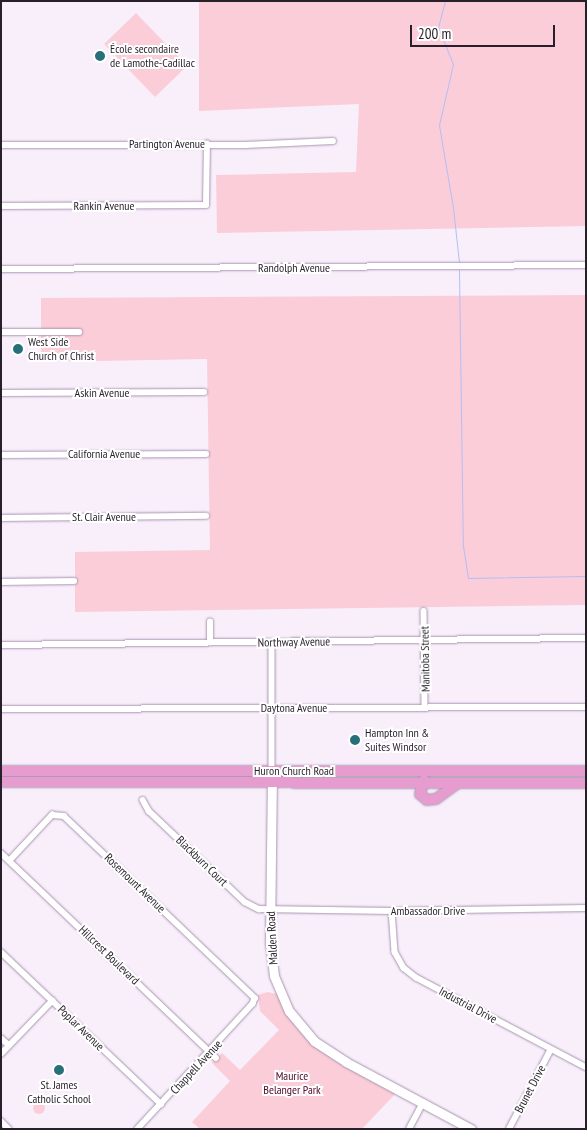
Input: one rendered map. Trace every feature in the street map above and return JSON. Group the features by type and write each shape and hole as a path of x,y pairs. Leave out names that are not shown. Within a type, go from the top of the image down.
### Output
{"highway":[{"name":"Huron Church Road","path":"1,771 272,773 586,771"},
{"path":"427,772 420,794 427,800 436,799 458,783"},
{"name":"Huron Church Road","path":"1,782 272,784 586,783"}],"main road":[{"name":"Malden Road","path":"272,773 270,943 274,976 289,1011 314,1041 346,1062 471,1129"}],"street":[{"name":"Partington Avenue","path":"1,145 333,141"},
{"name":"Rankin Avenue","path":"1,206 206,205 207,144"},
{"name":"Randolph Avenue","path":"1,269 586,265"},
{"path":"1,332 79,332"},
{"name":"Askin Avenue","path":"1,393 204,392"},
{"name":"California Avenue","path":"1,455 206,454"},
{"name":"St. Clair Avenue","path":"1,518 206,516"},
{"path":"1,582 74,581"},
{"name":"Manitoba Street","path":"424,611 425,708"},
{"path":"210,622 210,643"},
{"name":"Northway Avenue","path":"1,645 586,638"},
{"name":"Malden Road","path":"272,642 272,773"},
{"name":"Daytona Avenue","path":"1,709 586,707"},
{"name":"Blackburn Court","path":"143,800 150,811 244,902 259,908 270,909"},
{"name":"Rosemount Avenue","path":"10,860 52,815 64,816 255,998 253,1004"},
{"name":"Hillcrest Boulevard","path":"1,853 216,1058"},
{"name":"Ambassador Drive","path":"270,909 392,911 586,908"},
{"name":"Industrial Drive","path":"392,911 393,940 404,968 417,978 586,1066"},
{"name":"Poplar Avenue","path":"1,952 161,1104"},
{"path":"1,1054 52,1000"},
{"name":"Chappell Avenue","path":"138,1129 253,1004"},
{"path":"1,1038 9,1045"},
{"name":"Brunet Drive","path":"509,1129 552,1048"},
{"path":"409,1129 423,1103"},
{"path":"1,1121 9,1129"}],"green space":[{"path":"199,1 586,1 586,226 217,233 216,175 356,172 359,104 199,111"},
{"path":"136,13 187,66 155,97 104,44"},
{"path":"586,295 586,605 75,612 75,552 210,550 207,359 41,362 41,298"},
{"name":"Maurice Belanger Park","path":"267,992 282,995 309,1036 398,1091 362,1129 200,1129 192,1122 230,1081 212,1063 222,1053 240,1070 279,1030 260,1011 258,995"},
{"path":"39,1102 45,1108 39,1114 33,1108"}],"waterway":[{"path":"445,1 438,27 453,64 439,125 453,208 459,262"},
{"path":"459,270 463,546 468,578 586,576"}],"place":[{"name":"École secondaire de Lamothe-Cadillac","path":"100,56"},
{"name":"West Side Church of Christ","path":"18,349"},
{"name":"Hampton Inn & Suites Windsor","path":"355,740"},
{"name":"St. James Catholic School","path":"59,1070"}]}
